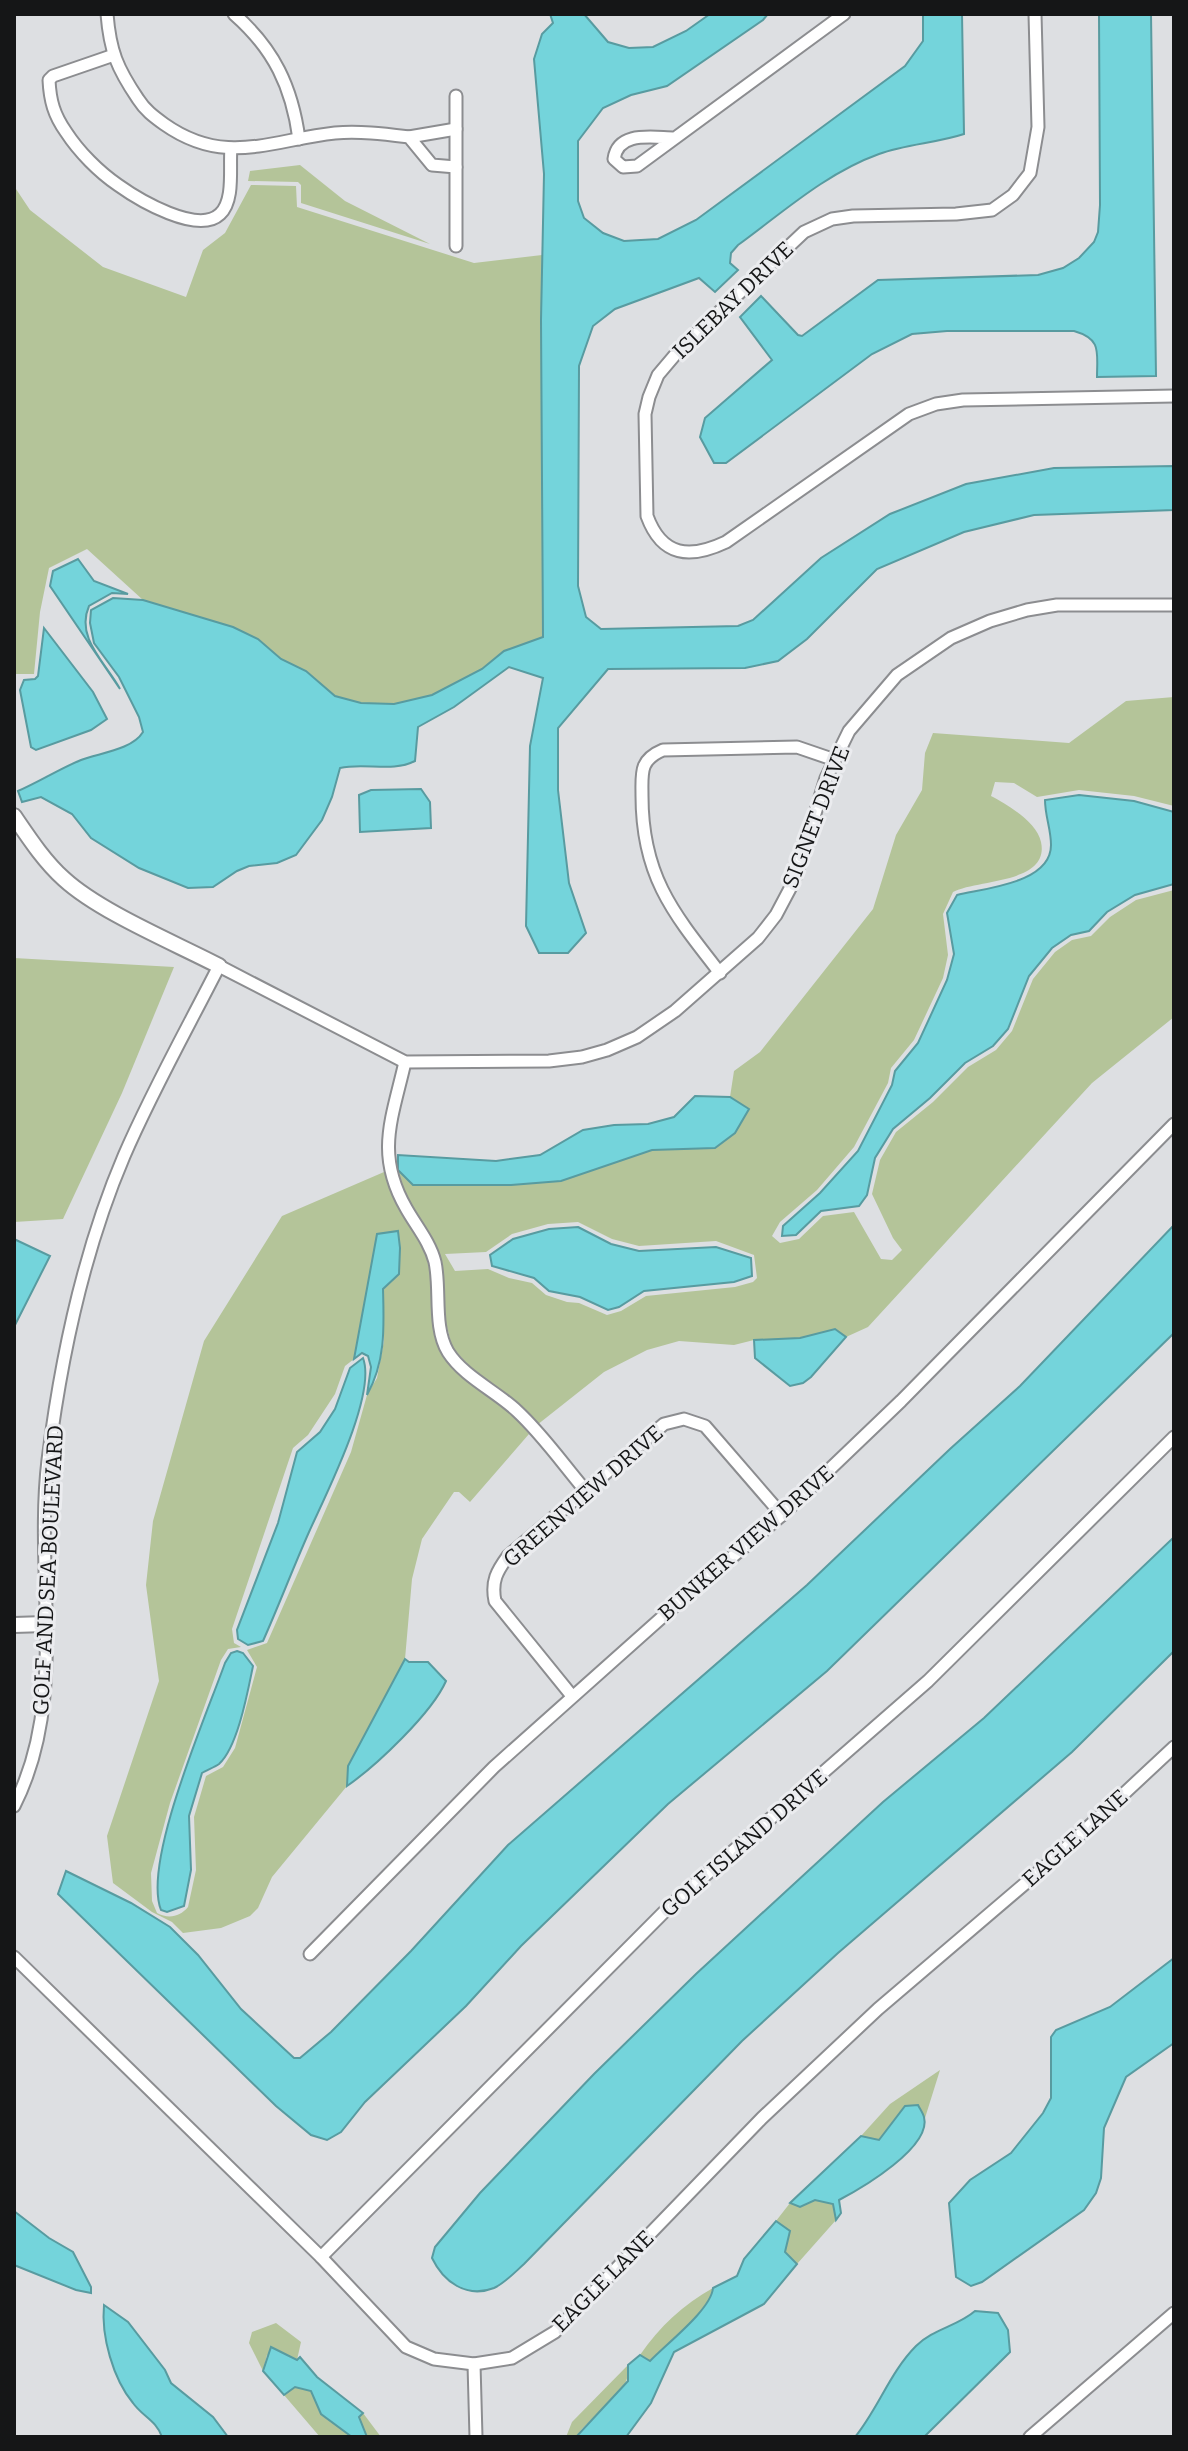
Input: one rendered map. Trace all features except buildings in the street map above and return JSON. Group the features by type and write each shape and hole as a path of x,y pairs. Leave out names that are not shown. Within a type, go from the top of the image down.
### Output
{"street":[{"path":"107,14 114,55 123,80 146,111 180,136 207,146 251,148 337,133 372,132 409,137 456,129"},
{"path":"234,14 260,39 284,76 299,139"},
{"path":"675,138 631,138 623,141 615,151 614,159 623,167 637,166 844,14"},
{"name":"ISLEBAY DRIVE","path":"1035,14 1038,127 1030,173 1013,195 992,210 956,214 853,216 832,219 804,232 680,349 658,375 645,414 647,516 652,530 665,545 684,553 705,552 726,542 909,414 936,404 963,400 1174,396"},
{"path":"114,55 49,80 54,112 66,133 80,151 117,185 187,220 204,222 219,215 225,206 231,148"},
{"path":"456,96 456,246"},
{"path":"409,137 432,165 456,167"},
{"name":"SIGNET DRIVE","path":"219,966 405,1062 549,1061 582,1057 637,1037 675,1011 720,973 758,938 776,915 794,881 816,807 849,731 897,675 951,638 990,621 1057,605 1174,605"},
{"path":"720,973 662,894 642,827 644,764 650,755 663,750 797,747 835,760"},
{"path":"14,816 32,843 65,880 105,907 219,966"},
{"name":"GOLF AND SEA BOULEVARD","path":"14,1806 30,1768 43,1716 46,1666 44,1544 48,1464 58,1392 77,1297 124,1156 219,966"},
{"path":"405,1062 388,1134 387,1161 396,1190 428,1242 434,1259 440,1320 447,1351 469,1374 518,1412 585,1490"},
{"name":"BUNKER VIEW DRIVE","path":"310,1954 494,1767 782,1515 901,1401 1174,1124"},
{"name":"GREENVIEW DRIVE","path":"572,1696 495,1601 492,1587 496,1572 508,1556 664,1424 684,1419 705,1426 782,1515"},
{"name":"GOLF ISLAND DRIVE","path":"321,2257 669,1907 928,1681 1174,1437"},
{"path":"14,1625 45,1624"},
{"name":"EAGLE LANE","path":"14,1957 321,2257 406,2347 434,2359 474,2364 512,2358 555,2332 774,2107 878,2009 1055,1858 1174,1747"},
{"path":"1030,2437 1174,2313"},
{"path":"474,2364 476,2437"}],"green space":[{"path":"300,165 345,201 430,244 301,203 301,185 298,182 248,181 250,171"},
{"path":"251,185 296,186 297,207 474,263 542,255 543,638 504,651 482,669 432,695 394,704 361,703 335,696 306,671 281,659 258,639 233,627 143,600 87,549 49,568 40,612 34,674 14,674 14,186 30,210 103,267 186,297 203,250 225,233"},
{"path":"1174,697 1174,806 1134,796 1079,790 1037,797 1014,783 995,782 991,796 1013,809 1034,828 1041,842 1041,856 1035,866 1024,873 953,892 943,914 948,955 943,978 914,1040 891,1068 888,1083 854,1147 817,1190 780,1222 772,1236 780,1243 799,1239 823,1216 854,1212 881,1259 892,1260 902,1250 872,1194 880,1160 896,1132 933,1102 968,1067 996,1050 1012,1031 1033,979 1055,952 1072,940 1091,936 1110,917 1136,900 1174,890 1174,1017 1092,1083 868,1327 846,1337 835,1329 800,1338 754,1340 734,1345 679,1341 647,1350 604,1372 537,1425 521,1407 472,1369 452,1347 445,1319 439,1256 401,1187 394,1167 398,1166 398,1170 413,1185 511,1185 561,1181 652,1150 715,1148 749,1109 730,1097 734,1071 760,1052 873,909 896,835 922,790 925,753 933,733 1069,743 1126,701","holes":["578,1222 612,1239 639,1246 716,1241 754,1255 757,1278 735,1287 646,1296 621,1311 607,1315 579,1303 546,1295 532,1283 488,1269 455,1271 445,1254 486,1252 512,1234 548,1224"]},
{"path":"14,958 174,967 122,1093 63,1219 14,1222"},
{"path":"384,1172 402,1212 423,1245 432,1278 434,1322 466,1379 514,1416 529,1434 470,1502 459,1492 454,1492 422,1539 412,1579 405,1659 348,1766 347,1786 272,1877 258,1908 250,1916 221,1928 183,1933 172,1922 152,1912 113,1883 107,1836 159,1681 146,1585 153,1521 204,1341 282,1216","holes":["400,1248 383,1289 384,1341 377,1378 367,1395 351,1452 267,1643 247,1650 257,1667 235,1748 223,1767 206,1776 194,1817 196,1870 188,1907 178,1915 161,1915 152,1901 151,1873 170,1803 221,1660 228,1649 241,1647 234,1643 232,1629 293,1448 308,1435 335,1394 345,1366 354,1359 363,1322"]},
{"path":"940,2070 925,2118 918,2106 879,2140 861,2136 890,2104"},
{"path":"815,2200 833,2204 836,2220 797,2264 785,2252 776,2221 790,2203 800,2207"},
{"path":"713,2288 696,2317 676,2337 649,2361 640,2355 673,2317"},
{"path":"276,2323 301,2342 297,2360 267,2355 263,2371 249,2343 252,2332"},
{"path":"628,2365 628,2376 617,2395 576,2437 566,2437 572,2422"},
{"path":"295,2387 311,2391 321,2414 352,2437 320,2437 284,2395"},
{"path":"363,2413 381,2437 367,2437 359,2417"}],"water":[{"path":"550,14 584,14 608,42 629,48 653,47 686,31 710,14 768,14 667,86 631,95 603,108 578,141 578,201 584,218 603,233 624,241 658,239 696,220 905,66 923,41 923,14 962,14 964,134 879,154 823,183 738,245 731,253 730,263 738,270 715,292 699,278 615,309 593,326 579,366 578,586 586,617 601,629 738,626 753,620 821,558 890,514 966,484 1054,468 1174,466 1174,510 1034,515 964,532 877,569 807,639 778,661 745,668 608,669 558,728 558,790 569,883 586,933 568,953 539,953 526,926 530,746 543,678 509,667 454,707 418,727 415,761 388,767 340,768 322,820 296,855 277,863 249,866 213,887 188,888 139,868 91,838 72,814 41,797 22,802 18,791 81,760 123,747 143,732 119,677 94,643 91,610 113,598 143,600 233,627 258,639 281,659 306,671 335,696 361,703 394,704 432,695 482,669 504,651 543,637 541,320 544,174 534,59 542,34 553,23"},
{"path":"1099,14 1151,14 1156,376 1097,377 1094,342 1074,331 912,334 872,354 726,463 714,463 700,437 705,418 772,360 740,317 761,296 802,336 878,280 1038,275 1063,268 1079,258 1094,242 1100,205"},
{"path":"78,559 94,581 128,594 112,593 89,606 86,618 86,629 94,650 120,689 50,586 53,571"},
{"path":"44,628 93,692 107,719 91,730 36,750 31,747 20,690 24,680 38,676"},
{"path":"421,789 430,802 431,828 360,832 359,795 371,790"},
{"path":"1079,795 1134,801 1174,812 1174,884 1135,895 1107,912 1089,931 1071,935 1052,948 1029,976 1008,1029 993,1046 965,1063 893,1129 875,1158 867,1195 859,1206 821,1211 796,1235 782,1236 783,1226 820,1193 858,1151 892,1085 895,1071 918,1043 947,980 954,954 947,913 957,895 1015,882 1040,868 1048,858 1051,845 1045,800"},
{"path":"695,1096 730,1097 749,1109 735,1133 715,1148 652,1150 561,1181 511,1185 413,1185 398,1170 398,1155 496,1161 540,1155 583,1130 648,1124 674,1117"},
{"path":"1174,1225 1174,1333 827,1671 668,1804 365,2102 341,2132 327,2140 311,2135 276,2106 58,1894 66,1871 131,1903 170,1927 198,1955 241,2009 294,2058 300,2058 331,2032 411,1951 508,1845 807,1585 1020,1386"},
{"path":"578,1227 611,1244 639,1251 716,1247 751,1258 752,1276 734,1282 644,1291 619,1307 608,1310 580,1297 549,1291 534,1278 492,1266 490,1255 513,1239 549,1229"},
{"path":"398,1231 399,1274 383,1289 381,1356 367,1395 371,1367 368,1356 362,1353 354,1359 377,1234"},
{"path":"14,1239 50,1256 14,1327"},
{"path":"835,1329 846,1337 803,1383 790,1386 755,1358 754,1340 800,1338"},
{"path":"363,1358 363,1396 337,1471 263,1641 248,1645 238,1639 237,1630 278,1523 297,1452 320,1432 335,1409 350,1368"},
{"path":"1174,1537 1174,1651 1072,1752 838,1953 742,2041 510,2277 494,2288 474,2291 457,2286 442,2274 432,2258 435,2247 480,2193 594,2074 696,1974 883,1802 984,1718"},
{"path":"231,1653 243,1653 253,1666 241,1718 226,1756 219,1764 202,1773 189,1816 191,1870 184,1906 167,1912 161,1910 158,1888 160,1858 168,1824 225,1663"},
{"path":"405,1659 409,1662 428,1662 446,1681 429,1708 402,1738 347,1786 348,1766"},
{"path":"1174,1958 1174,2043 1126,2077 1104,2128 1101,2178 1096,2193 1084,2210 982,2282 971,2286 956,2277 949,2203 970,2180 1011,2153 1043,2113 1051,2098 1051,2037 1056,2030 1110,2007"},
{"path":"918,2105 924,2117 924,2129 917,2141 893,2165 839,2200 841,2213 836,2220 833,2204 815,2200 800,2207 790,2203 861,2136 879,2140 905,2106"},
{"path":"14,2211 73,2252 91,2287 91,2293 14,2265"},
{"path":"776,2221 790,2231 785,2252 797,2264 764,2304 674,2352 651,2403 626,2437 576,2437 628,2381 628,2365 640,2355 650,2361 687,2326 705,2306 713,2288 737,2276 744,2259"},
{"path":"104,2305 128,2322 165,2370 171,2383 213,2417 228,2437 162,2437 157,2427 133,2403 114,2370 107,2343"},
{"path":"975,2311 998,2313 1008,2330 1010,2352 924,2437 855,2437 899,2367 916,2346"},
{"path":"271,2347 297,2360 300,2357 317,2377 363,2413 359,2417 367,2437 352,2437 321,2414 311,2391 295,2387 284,2395 263,2371"}]}
